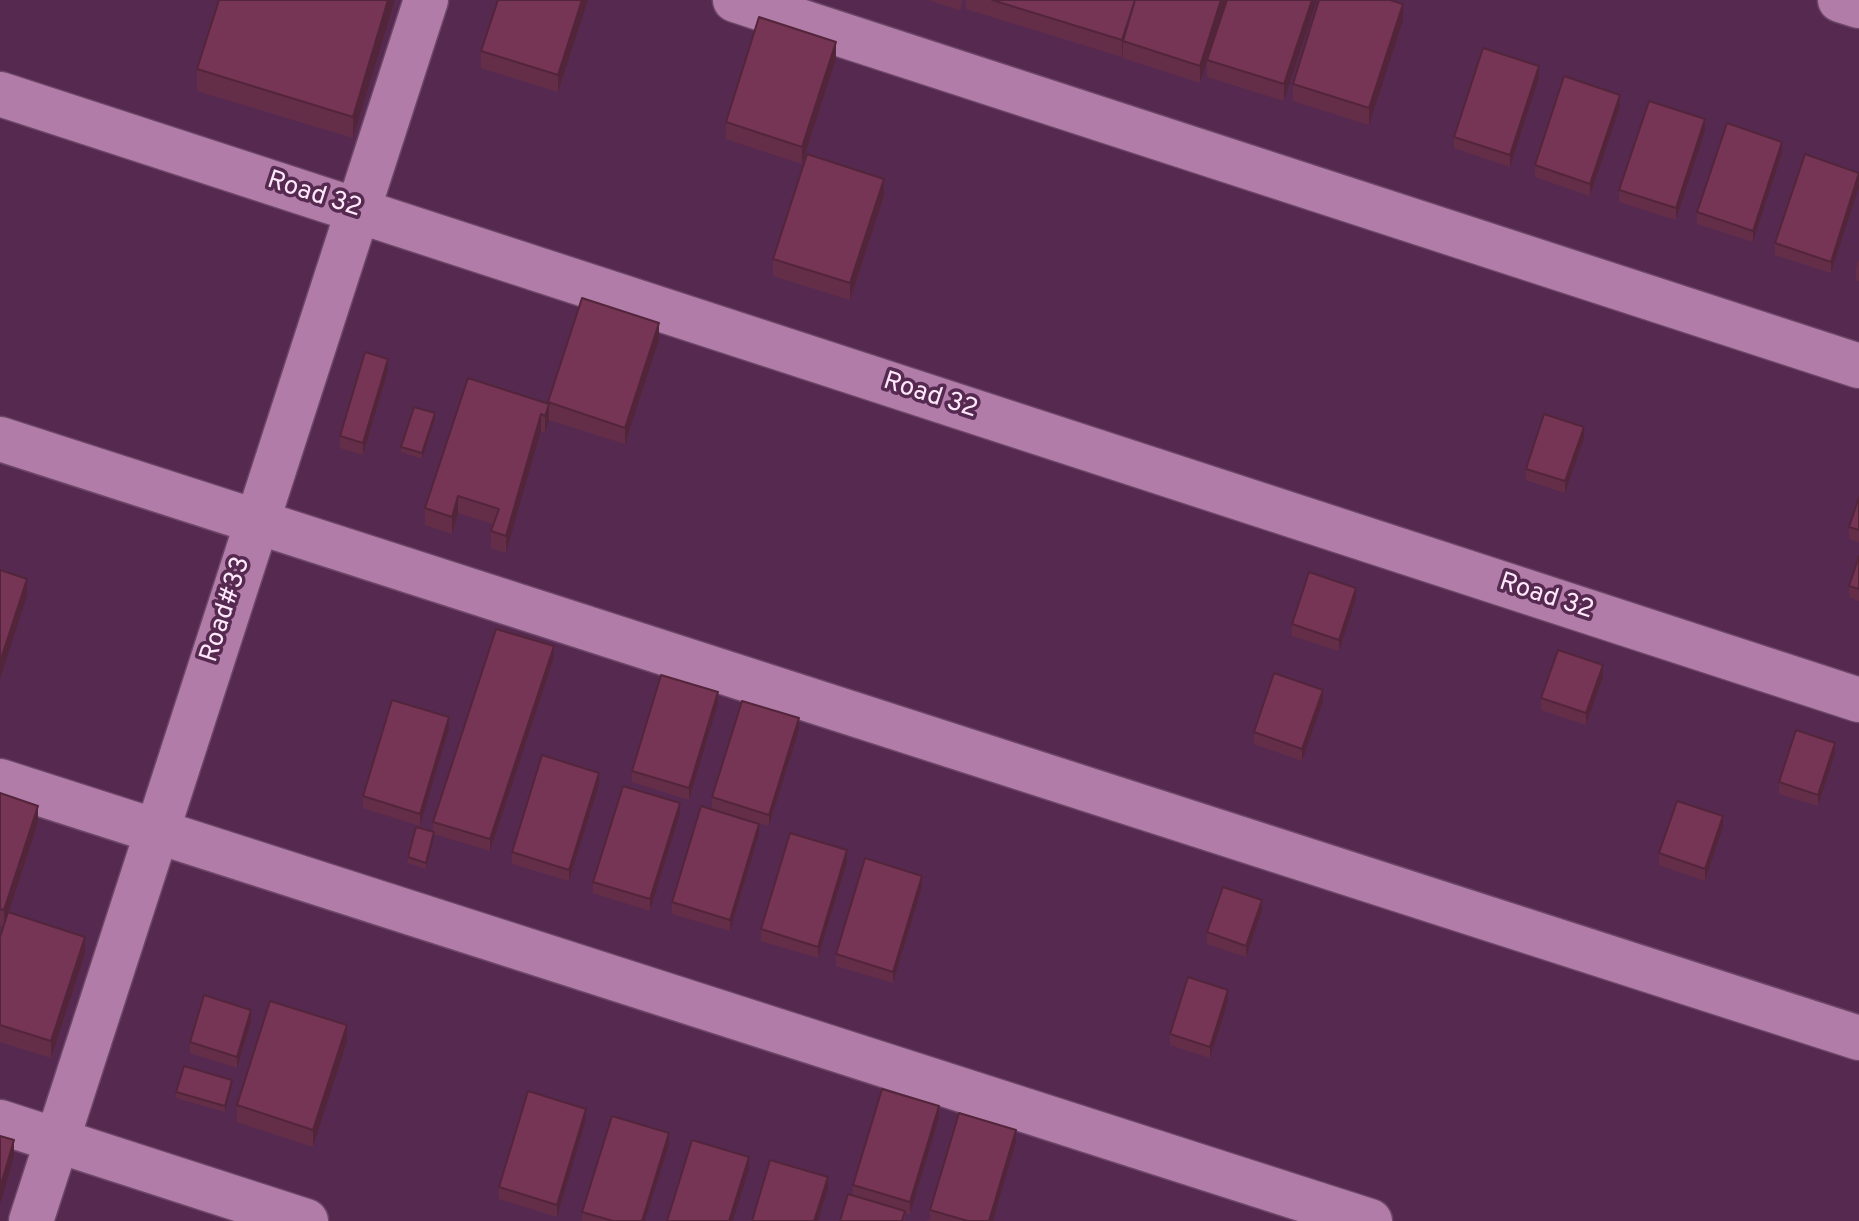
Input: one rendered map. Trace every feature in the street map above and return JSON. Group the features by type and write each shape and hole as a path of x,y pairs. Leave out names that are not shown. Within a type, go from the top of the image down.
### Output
{"street":[{"name":"Road#33","path":"31,1221 426,0"},
{"path":"735,0 1859,366"},
{"path":"1840,0 1859,6"},
{"name":"Road 32","path":"0,94 1859,700"},
{"path":"0,439 1859,1038"},
{"path":"0,781 1370,1221"},
{"path":"0,1122 306,1221"}],"building":[{"path":"219,0 388,0 353,117 197,69"},
{"path":"498,0 582,0 558,75 481,51"},
{"path":"992,0 1135,0 1122,40"},
{"path":"1135,0 1221,0 1200,66 1123,41"},
{"path":"1227,0 1312,0 1284,84 1207,60"},
{"path":"1319,0 1390,0 1403,4 1369,108 1293,84"},
{"path":"759,17 836,42 802,147 726,122"},
{"path":"1483,48 1539,66 1510,155 1454,137"},
{"path":"1564,76 1620,95 1590,184 1535,165"},
{"path":"1649,101 1705,119 1676,208 1619,190"},
{"path":"1727,123 1782,142 1753,231 1697,212"},
{"path":"807,154 884,179 850,283 773,259"},
{"path":"1805,154 1859,173 1831,262 1775,243"},
{"path":"582,298 659,323 625,428 548,402"},
{"path":"365,352 388,359 363,443 340,436"},
{"path":"468,378 549,404 545,416 541,414 506,536 491,531 499,509 458,496 452,517 425,508"},
{"path":"414,407 435,413 422,453 401,447"},
{"path":"1544,414 1584,427 1565,481 1526,469"},
{"path":"1859,497 1859,530 1849,527"},
{"path":"1859,556 1859,589 1849,586"},
{"path":"0,570 27,579 0,662"},
{"path":"1309,572 1356,588 1339,640 1292,624"},
{"path":"496,629 554,646 490,839 433,822"},
{"path":"1558,650 1603,665 1586,713 1541,698"},
{"path":"1274,673 1323,690 1302,749 1254,732"},
{"path":"661,675 718,692 689,788 632,771"},
{"path":"392,700 449,717 420,814 363,796"},
{"path":"742,701 799,718 769,815 712,797"},
{"path":"1796,730 1835,743 1818,795 1779,782"},
{"path":"542,755 599,773 569,870 512,852"},
{"path":"623,786 680,803 650,899 593,882"},
{"path":"0,793 38,806 4,910 0,909"},
{"path":"1677,801 1723,816 1705,869 1659,853"},
{"path":"701,806 759,824 730,920 672,902"},
{"path":"416,827 434,832 426,863 408,857"},
{"path":"790,833 847,850 818,947 761,929"},
{"path":"865,858 922,876 893,972 836,954"},
{"path":"1223,887 1262,900 1246,946 1207,932"},
{"path":"8,912 85,937 51,1041 0,1025 0,937"},
{"path":"1188,977 1228,990 1210,1047 1170,1034"},
{"path":"204,995 251,1010 237,1057 190,1042"},
{"path":"270,1001 347,1025 313,1130 237,1105"},
{"path":"184,1066 232,1080 225,1106 176,1092"},
{"path":"882,1089 939,1106 910,1202 853,1185"},
{"path":"528,1091 586,1109 557,1205 499,1187"},
{"path":"959,1113 1016,1130 989,1221 968,1221 930,1210"},
{"path":"612,1116 669,1133 642,1221 613,1221 582,1212"},
{"path":"0,1136 14,1140 0,1188"},
{"path":"692,1140 749,1157 729,1221 667,1221"},
{"path":"770,1160 828,1177 814,1221 752,1221"},
{"path":"848,1194 905,1211 902,1221 840,1221"}]}
